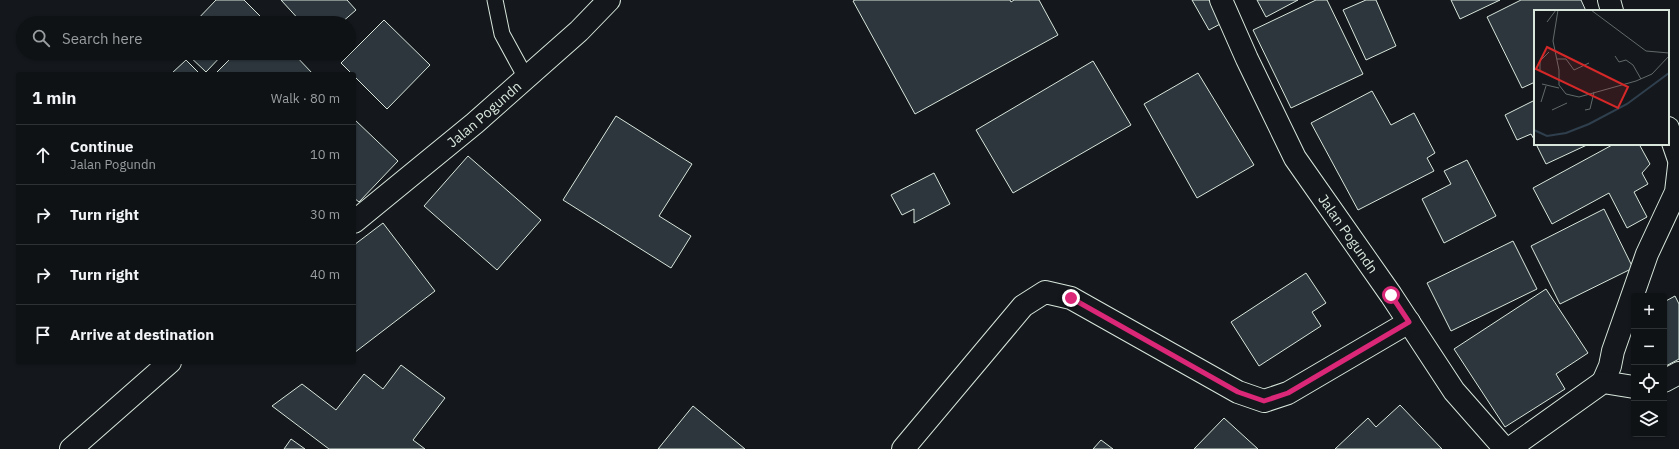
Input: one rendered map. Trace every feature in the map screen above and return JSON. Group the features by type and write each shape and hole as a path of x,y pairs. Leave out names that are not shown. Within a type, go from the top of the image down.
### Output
{"street":[{"name":"Jalan Pogundn","path":"356,220 475,123 579,32 609,0"},
{"name":"Jalan Pogundn","path":"1221,0 1247,59 1295,158 1409,322 1454,391 1505,449"},
{"path":"1608,0 1612,10"},
{"path":"1669,131 1679,160"},
{"path":"1509,449 1603,382 1610,366 1613,351 1647,254 1676,192 1679,166"},
{"path":"902,449 1023,306 1045,292 1071,298 1238,392 1264,401 1288,393 1409,322"},
{"path":"71,449 168,364"},
{"path":"1667,379 1679,373"},
{"path":"1603,382 1631,387"}],"lane":[{"path":"495,0 502,34 526,78"}],"building":[{"path":"216,0 244,0 260,16 201,16"},
{"path":"281,0 347,0 356,10 349,16 296,16"},
{"path":"1010,0 1011,2 1014,0 1039,0 1058,35 915,114 853,1"},
{"path":"1192,0 1209,0 1222,23 1209,30"},
{"path":"1257,0 1298,0 1266,17"},
{"path":"1316,0 1327,0 1363,74 1291,108 1253,30"},
{"path":"1366,0 1376,0 1396,46 1366,60 1343,10"},
{"path":"1451,0 1500,0 1460,19"},
{"path":"1521,0 1581,0 1586,10 1534,10 1534,82 1522,88 1487,17"},
{"path":"384,20 430,65 387,109 356,78 356,72 350,72 341,63 344,60 356,60 356,48"},
{"path":"186,60 198,72 173,72"},
{"path":"193,60 217,60 206,72"},
{"path":"229,60 300,60 311,72 217,72"},
{"path":"1093,61 1131,125 1013,193 976,130"},
{"path":"1198,73 1254,165 1197,198 1144,104"},
{"path":"1372,91 1391,125 1414,113 1435,153 1427,158 1434,171 1358,210 1311,123"},
{"path":"1534,100 1534,139 1531,134 1517,140 1505,115"},
{"path":"616,116 692,164 659,216 691,236 671,268 563,200"},
{"path":"356,121 398,161 359,202 356,200"},
{"path":"1536,145 1587,145 1546,164"},
{"path":"1612,145 1640,145 1650,164 1642,173 1648,184 1634,192 1647,217 1627,228 1609,193 1552,224 1533,188"},
{"path":"468,156 541,220 497,270 424,206"},
{"path":"1467,160 1496,216 1444,243 1422,199 1451,184 1444,171"},
{"path":"934,173 950,204 914,223 914,209 902,215 891,195"},
{"path":"1604,209 1633,268 1560,304 1531,246"},
{"path":"383,223 435,291 356,351 356,243"},
{"path":"1513,241 1537,289 1451,331 1427,283"},
{"path":"1306,273 1326,303 1312,312 1321,326 1259,366 1231,322"},
{"path":"1546,289 1588,353 1556,374 1565,389 1505,427 1454,349"},
{"path":"1675,296 1679,304 1679,359 1667,365 1667,329 1667,300"},
{"path":"401,365 445,398 413,440 425,449 329,449 272,406 302,384 336,410 364,374 383,389"},
{"path":"1400,405 1442,449 1335,449 1368,418 1376,427"},
{"path":"693,406 745,449 658,449"},
{"path":"1224,418 1258,449 1194,449"},
{"path":"291,439 305,449 284,449"},
{"path":"1101,440 1113,449 1093,449"}],"route":[{"path":"1071,298 1238,392 1264,401 1288,393 1409,322 1391,295"}]}
